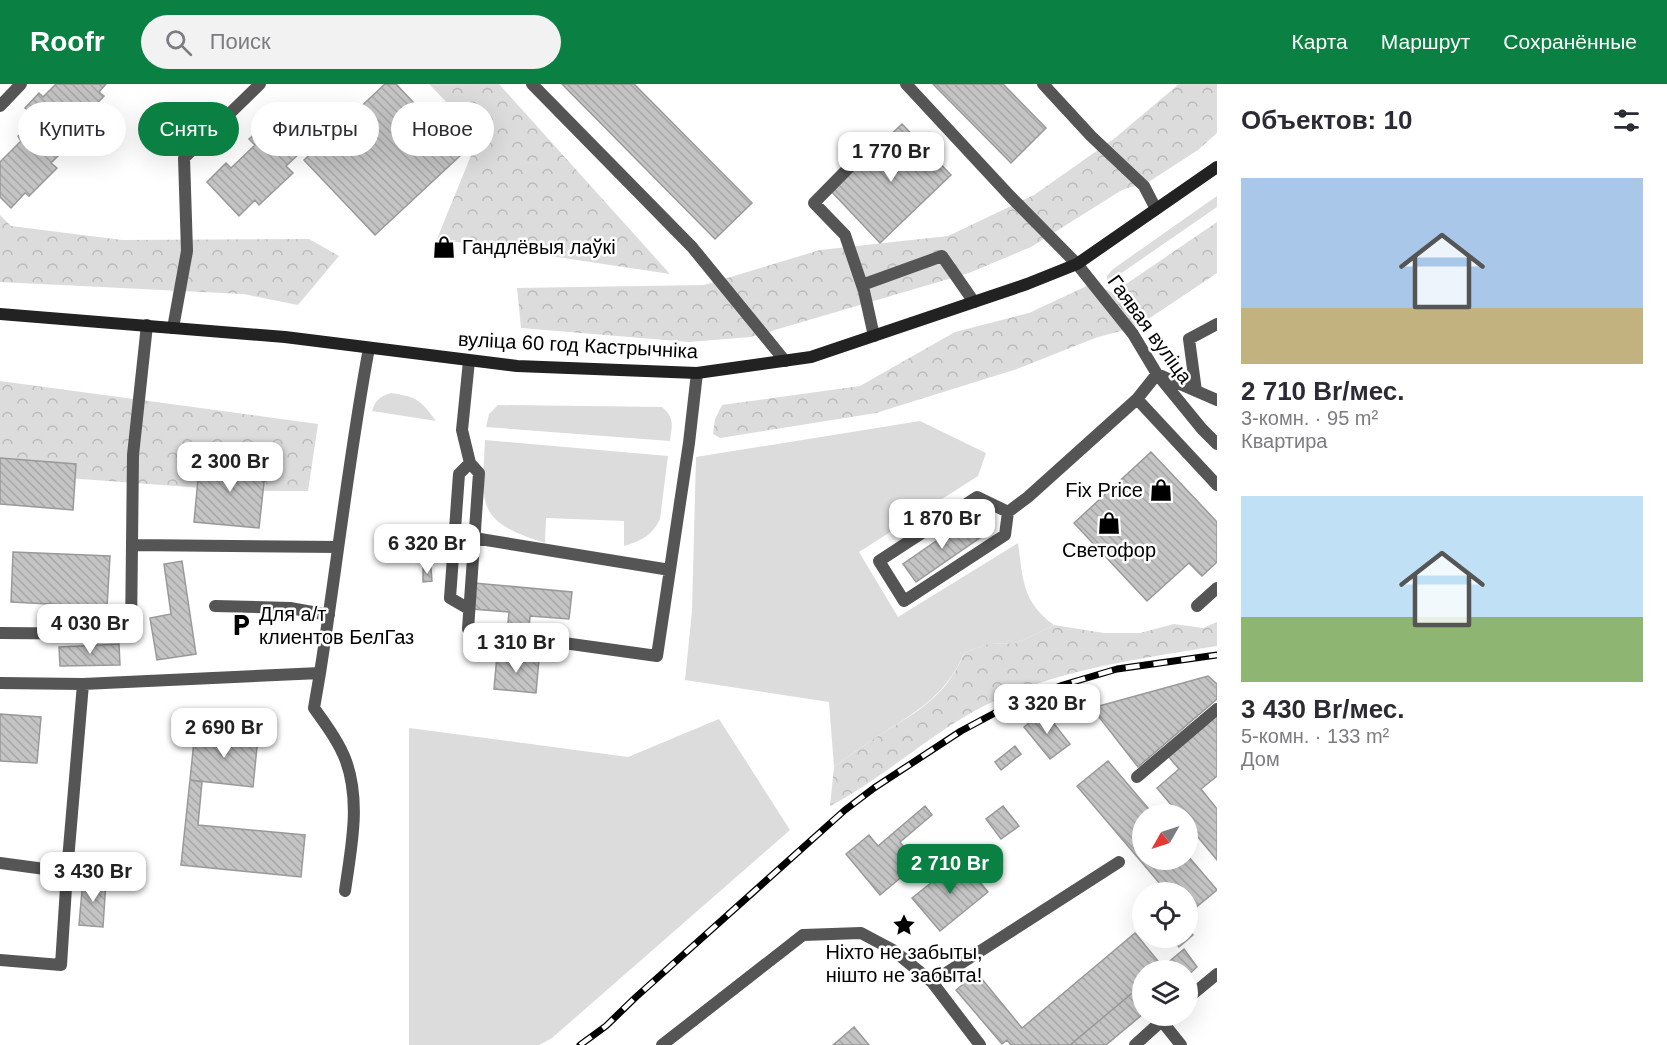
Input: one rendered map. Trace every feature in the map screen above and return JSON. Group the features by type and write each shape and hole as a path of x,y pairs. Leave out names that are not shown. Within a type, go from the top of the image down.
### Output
{"street":[{"name":"вуліца 60 год Кастрычніка","path":"0,314 285,337 517,366 697,373 811,357 974,302 1077,264 1217,167"}],"lane":[{"path":"0,106 21,84"},
{"path":"173,328 187,251 184,158 260,84"},
{"path":"532,84 692,247 785,361"},
{"name":"Гаявая вуліца","path":"906,84 1077,264 1133,334 1157,374 1217,444"},
{"path":"1043,84 1091,136 1144,186 1156,209"},
{"path":"873,143 814,203 845,236 862,285 874,336"},
{"path":"862,285 942,256 974,302"},
{"path":"1196,391 1189,339 1217,324"},
{"path":"0,633 131,634 132,455 147,325"},
{"path":"345,891 355,824 352,786 346,760 314,708 357,413 369,348"},
{"path":"469,361 462,430 470,463 479,473 468,629 507,635"},
{"path":"528,638 657,656 689,443 697,373"},
{"path":"1008,512 977,497 879,561 904,601 1005,535 1008,512 1028,497 1137,399 1157,374 1217,399"},
{"path":"1137,399 1217,485"},
{"path":"469,609 450,598 459,474 470,463"},
{"path":"474,537 670,570"},
{"path":"132,545 338,546"},
{"path":"1197,606 1217,588"},
{"path":"215,606 290,608 329,615"},
{"path":"0,683 83,684 320,673"},
{"path":"0,960 61,965 83,684"},
{"path":"1137,777 1217,709"},
{"path":"932,982 1119,862"},
{"path":"0,863 67,872"},
{"path":"662,1045 804,935 861,933 893,950 932,982 980,1045"},
{"path":"1198,990 1217,974"},
{"path":"1135,1045 1155,1026"},
{"path":"1169,1026 1181,1045"}],"green space":[{"path":"429,84 499,84 670,274 437,239 471,156 494,156 494,102 446,102"},
{"path":"1179,84 1217,84 1217,133 1198,150 1150,181 1122,190 1031,247 969,273 751,337 689,342 521,328 517,288 704,285 820,250 948,236 1034,195 1115,138"},
{"path":"1217,196 1217,207 1107,283 1107,276 1113,269"},
{"path":"0,215 11,226 122,240 309,239 339,256 298,305 243,294 0,282"},
{"path":"1217,222 1217,273 1138,326 1095,338 1017,369 876,413 720,438 713,434 715,419 722,405 860,386 955,332 1029,313 1093,283 1113,293"},
{"path":"0,381 318,424 308,491 243,491 0,473"},
{"path":"391,393 418,401 436,421 372,411 379,399"},
{"path":"498,405 662,407 671,418 670,441 486,427 489,414"},
{"path":"920,421 986,453 978,476 859,552 898,617 1018,543 1026,589 1036,608 1054,625 1017,643 987,644 964,653 956,669 937,694 834,767 829,702 685,680 692,611 696,457"},
{"path":"485,440 668,456 660,519 646,537 624,546 624,521 546,518 545,543 522,535 494,518 488,508 483,481"},
{"path":"1217,622 1217,646 1091,669 1030,686 1000,698 953,724 830,806 834,767 926,705 947,683 964,653 987,644 1017,643 1054,625 1104,633 1140,633 1174,624 1203,628"},
{"path":"719,719 790,830 552,1038 539,1045 409,1045 409,728 628,757"}],"building":[{"path":"56,84 106,84 99,92 104,96 98,102 31,102 39,93 43,97"},
{"path":"385,84 396,84 413,102 391,102 391,156 460,156 375,235 304,160 308,156 379,156 379,102 366,102"},
{"path":"562,84 634,84 752,203 715,239"},
{"path":"933,84 1003,84 1046,128 1011,163"},
{"path":"902,124 951,175 880,243 831,191"},
{"path":"18,144 18,156 58,156 51,163 57,168 29,196 25,193 11,208 0,197 0,162"},
{"path":"251,149 251,156 297,156 286,166 293,173 259,205 255,200 239,216 207,182 226,163 231,168"},
{"path":"1151,452 1217,522 1217,562 1202,576 1189,563 1147,601 1074,523"},
{"path":"200,457 266,464 259,528 194,522"},
{"path":"0,458 76,464 73,510 0,504"},
{"path":"968,519 981,537 916,582 903,564"},
{"path":"13,552 110,556 107,607 11,602"},
{"path":"182,561 196,654 157,660 150,618 171,614 164,564"},
{"path":"423,568 431,568 432,581 423,582"},
{"path":"474,583 572,592 569,619 530,616 527,657 505,656 509,612 472,609"},
{"path":"119,644 120,665 60,666 59,647"},
{"path":"497,655 539,659 536,693 494,689"},
{"path":"1208,676 1217,684 1217,699 1138,767 1092,708"},
{"path":"1044,711 1070,744 1050,759 1024,727"},
{"path":"0,714 41,717 37,763 0,761"},
{"path":"1217,715 1217,776 1201,789 1217,809 1217,860 1198,837 1198,804 1171,804 1157,788 1179,769 1168,756"},
{"path":"195,731 258,737 253,787 190,780"},
{"path":"1015,746 1021,754 1001,770 995,762"},
{"path":"1108,761 1145,804 1132,804 1132,851 1077,786"},
{"path":"190,780 202,782 198,825 305,835 301,877 181,865"},
{"path":"925,806 932,815 900,842 917,864 880,895 846,854 869,835 878,846"},
{"path":"1003,806 1019,826 1001,839 986,819"},
{"path":"961,859 988,892 940,931 912,898"},
{"path":"1198,868 1217,890 1198,906 1198,882 1159,882 1148,870 1198,870"},
{"path":"83,879 106,881 103,927 79,925"},
{"path":"1132,936 1132,948 1147,948 1157,960 1132,960 1132,993 1070,1045 1011,1045 1007,1040 1002,1044 956,990 977,973 1022,1028"},
{"path":"1184,949 1192,960 1171,960"},
{"path":"1132,993 1132,1023 1106,1045 1070,1045"},
{"path":"854,1027 869,1045 833,1045"}],"railway":[{"path":"580,1045 606,1026 845,810 874,788 961,731 1006,707 1063,685 1117,669 1217,655"}],"place":[{"name":"Гандлёвыя лаўкі","path":"444,247"},
{"name":"Fix Price","path":"1161,490"},
{"name":"Светофор","path":"1109,523"},
{"name":"Для а/т клиентов БелГаз","path":"241,625"},
{"name":"Ніхто не забыты, нішто не забыта!","path":"904,925"}]}
